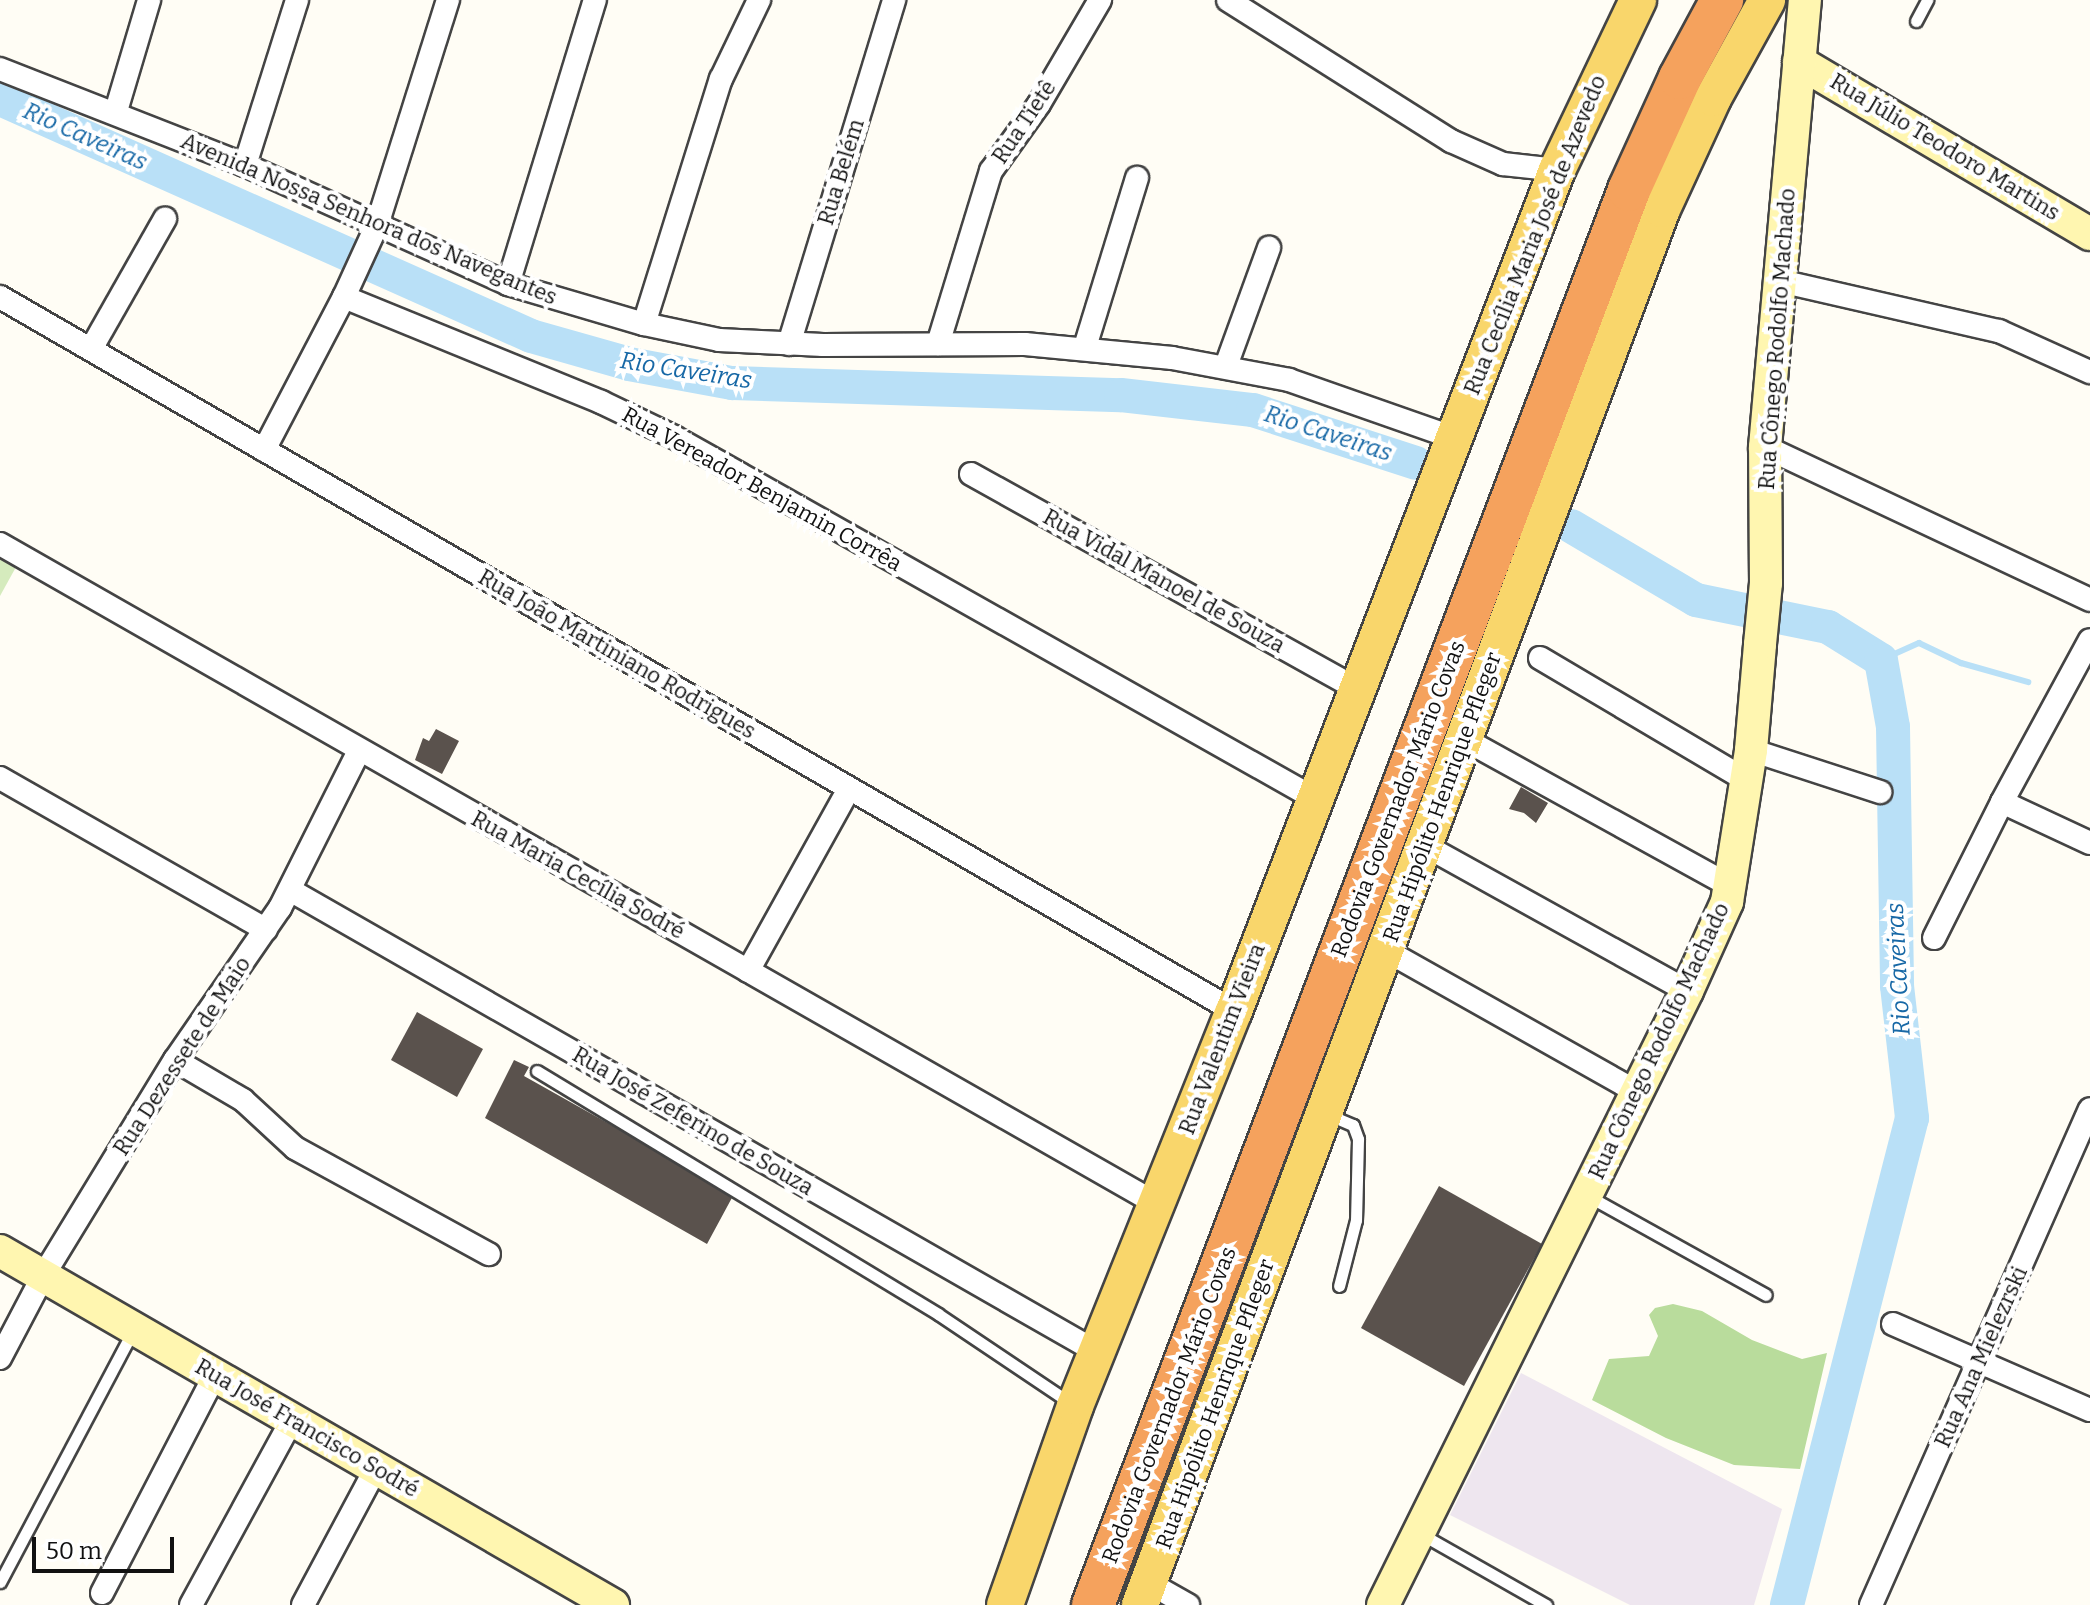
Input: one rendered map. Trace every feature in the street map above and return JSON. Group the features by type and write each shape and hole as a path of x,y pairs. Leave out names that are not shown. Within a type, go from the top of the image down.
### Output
{"highway":[{"name":"Rodovia Governador Mário Covas","path":"1088,1600 1606,179 1625,130 1691,0"},
{"name":"Rodovia Governador Mário Covas","path":"1088,1600 1629,190 1680,78 1722,0"}],"main road":[{"name":"Rua Hipólito Henrique Pfleger","path":"1145,1594 1662,209 1713,98 1767,0"},
{"name":"Rua Cônego Rodolfo Machado","path":"1383,1605 1723,914 1748,765 1766,583 1765,447 1805,0"},
{"name":"Rua Cecília Maria José de Azevedo","path":"1439,472 1557,170 1627,4"},
{"name":"Rua Júlio Teodoro Martins","path":"1799,62 2090,234"},
{"name":"Rua Valentim Vieira","path":"1005,1605 1075,1406 1234,1011 1439,472"},
{"name":"Rua José Francisco Sodré","path":"0,1251 613,1605"}],"street":[{"path":"116,111 149,0"},
{"path":"245,165 297,0"},
{"path":"264,450 347,292 377,225 448,0"},
{"path":"508,284 595,0"},
{"path":"644,324 721,79 759,0"},
{"name":"Rua Belém","path":"789,344 894,0"},
{"name":"Rua Tietê","path":"938,344 991,171 1039,104 1100,0"},
{"path":"1228,0 1460,146 1503,164 1557,170"},
{"name":"Avenida Nossa Senhora dos Navegantes","path":"0,69 116,111 245,165 508,284 644,324 719,340 789,344 1085,347 1226,366 1321,389 1452,437"},
{"path":"1085,347 1137,178"},
{"path":"91,349 165,219"},
{"path":"1226,366 1269,248"},
{"path":"1780,281 1999,331 2090,372"},
{"name":"Rua Vereador Benjamin Corrêa","path":"347,292 601,402 674,437 1314,798"},
{"name":"Rua João Martiniano Rodrigues","path":"0,297 1234,1011"},
{"path":"1765,447 2089,602"},
{"name":"Rua Vidal Manoel de Souza","path":"971,474 1356,688"},
{"name":"Rua Maria Cecília Sodré","path":"0,544 1157,1204"},
{"path":"1934,938 2002,802 2090,640"},
{"path":"1540,658 1748,765 1880,792"},
{"path":"1464,739 1730,886"},
{"name":"Rua Dezessete de Maio","path":"0,1358 43,1276 175,1060 266,930 290,890 359,751"},
{"path":"0,778 266,930"},
{"path":"748,971 849,789"},
{"path":"2002,802 2090,843"},
{"path":"1424,845 1687,991"},
{"name":"Rua José Zeferino de Souza","path":"290,890 1097,1352"},
{"path":"1385,950 1637,1092"},
{"path":"175,1060 243,1100 295,1148 489,1254"},
{"name":"Rua Ana Mielezrski","path":"1871,1605 2090,1109"},
{"path":"1893,1324 2090,1410"},
{"path":"102,1593 215,1375"},
{"path":"191,1605 292,1420"},
{"path":"303,1605 376,1468"},
{"path":"1145,1594 1188,1605"}],"lane":[{"path":"1916,21 1927,0"},
{"path":"537,1071 938,1314 1075,1406"},
{"path":"1324,1113 1357,1130 1356,1220 1339,1286"},
{"path":"1586,1194 1766,1295"},
{"path":"0,1582 135,1329"},
{"path":"1419,1532 1546,1605"}],"shaded area":[{"path":"1521,1373 1782,1509 1754,1605 1630,1605 1450,1515"}],"green space":[{"path":"0,557 16,567 0,596"},
{"path":"1673,1304 1702,1311 1752,1340 1802,1359 1827,1353 1800,1469 1734,1465 1666,1438 1592,1400 1609,1359 1649,1356 1658,1336 1649,1315 1655,1308"}],"building":[{"path":"436,729 459,741 442,774 415,760 423,738 429,741"},
{"path":"1521,787 1548,803 1536,823 1524,813 1509,809"},
{"path":"417,1012 483,1049 457,1097 391,1060"},
{"path":"514,1060 529,1067 524,1076 734,1194 707,1244 485,1118"},
{"path":"1439,1186 1542,1244 1464,1386 1361,1328"}],"waterway":[{"name":"Rio Caveiras","path":"0,99 531,336 629,364 732,383 1121,395 1253,410 1416,463"},
{"name":"Rio Caveiras","path":"1571,526 1696,600 1828,627 1881,660 1893,727 1897,986 1912,1118 1787,1605"},
{"path":"1881,660 1919,643 1961,663 2028,682"}]}
